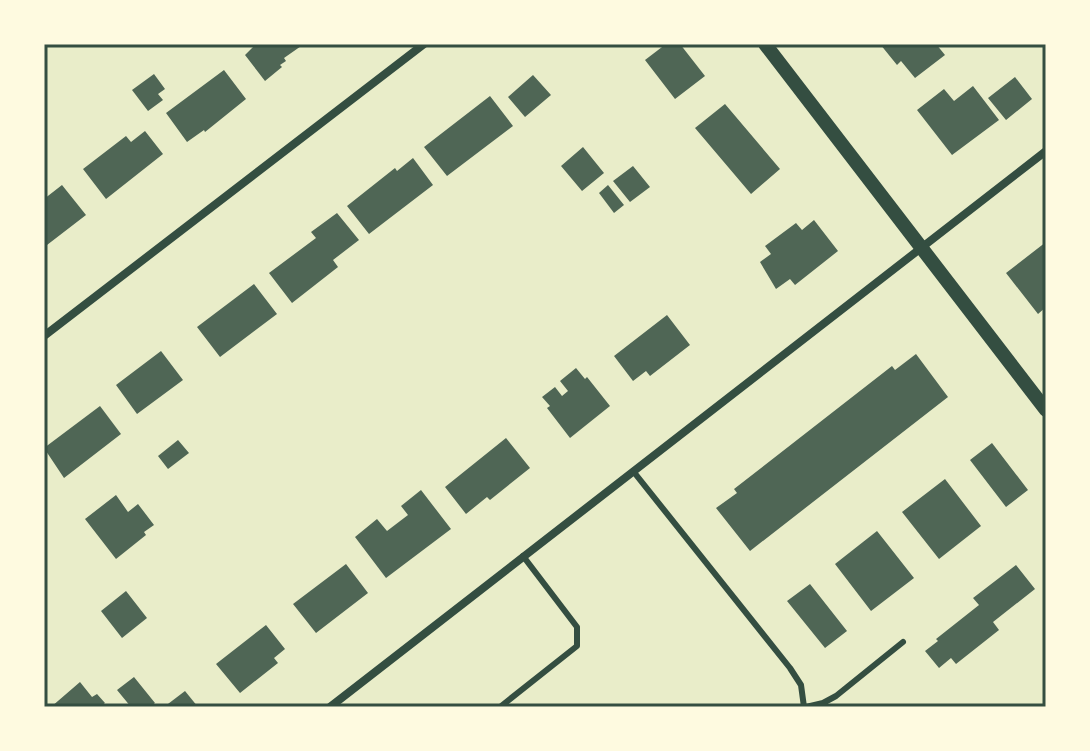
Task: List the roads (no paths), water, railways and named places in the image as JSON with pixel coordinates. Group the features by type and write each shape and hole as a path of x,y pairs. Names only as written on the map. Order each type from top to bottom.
{"street":[{"path":"44,336 424,44"},
{"path":"765,44 1046,410"},
{"path":"330,707 1046,151"}],"lane":[{"path":"633,471 790,668 801,685 805,707 836,696 903,642"},
{"path":"500,707 577,646 577,627 523,556"}]}
